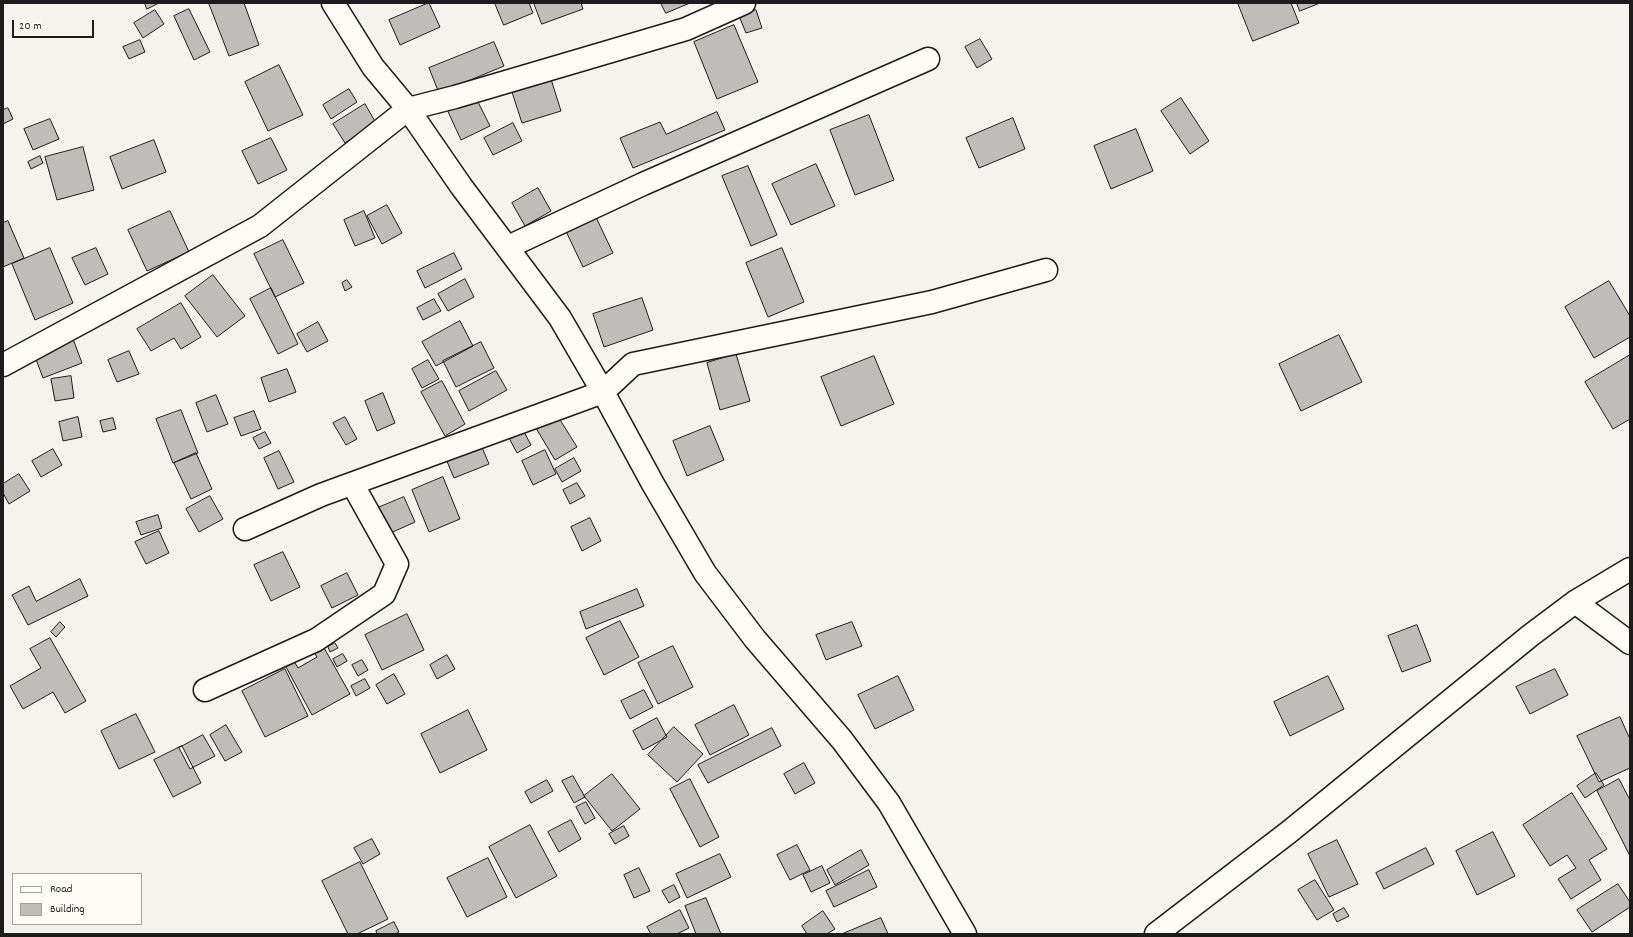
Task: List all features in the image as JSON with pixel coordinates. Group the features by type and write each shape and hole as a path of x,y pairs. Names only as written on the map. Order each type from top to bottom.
{"street":[{"path":"333,3 373,67 408,109 461,186 560,318 603,392 653,484 705,573 755,639 842,740 889,803 965,934"},
{"path":"3,365 260,226 408,109 455,97 686,28 744,3"},
{"path":"508,247 643,184 928,59"},
{"path":"245,529 321,495 353,485 603,392 633,364 932,302 1046,270"},
{"path":"204,690 316,640 384,594 397,564 353,485"},
{"path":"1156,934 1289,832 1575,602 1630,569"},
{"path":"1575,602 1630,643"}],"building":[{"path":"145,3 159,3 147,9"},
{"path":"244,3 259,45 229,56 209,4"},
{"path":"429,3 440,27 400,45 389,20"},
{"path":"495,3 529,3 533,13 504,25"},
{"path":"534,3 581,3 583,9 542,24"},
{"path":"661,3 690,3 666,13"},
{"path":"1238,3 1291,3 1299,23 1253,41"},
{"path":"1297,3 1320,3 1300,11"},
{"path":"189,9 210,52 194,60 174,16"},
{"path":"155,10 164,24 143,38 134,23"},
{"path":"756,10 762,28 746,33 739,16"},
{"path":"734,25 758,82 717,99 694,42"},
{"path":"980,39 992,59 977,68 965,47"},
{"path":"140,40 145,52 129,59 123,47"},
{"path":"494,42 504,66 439,93 429,68"},
{"path":"279,65 303,115 268,131 245,82"},
{"path":"550,76 561,111 522,123 511,89"},
{"path":"349,89 357,102 331,119 323,105"},
{"path":"473,92 490,126 461,140 445,105"},
{"path":"1181,98 1209,141 1190,154 1161,111"},
{"path":"365,104 376,123 345,143 333,124"},
{"path":"8,108 13,119 3,124 3,110"},
{"path":"717,112 725,130 633,168 620,138 660,122 666,134"},
{"path":"869,115 894,180 855,195 830,130"},
{"path":"1013,118 1025,149 979,168 966,138"},
{"path":"50,119 59,139 33,150 24,129"},
{"path":"513,123 522,141 493,155 484,138"},
{"path":"1136,129 1153,171 1111,189 1094,146"},
{"path":"271,138 287,170 258,184 242,151"},
{"path":"154,140 166,172 122,189 110,157"},
{"path":"83,147 94,190 57,200 45,157"},
{"path":"40,156 43,163 31,169 28,162"},
{"path":"816,164 835,206 791,225 772,184"},
{"path":"748,166 777,235 751,246 722,176"},
{"path":"538,188 551,211 525,226 512,203"},
{"path":"387,205 402,233 382,244 367,216"},
{"path":"170,211 189,252 147,271 128,230"},
{"path":"364,211 375,238 355,246 344,220"},
{"path":"593,211 613,253 583,267 563,225"},
{"path":"8,221 24,258 3,267 3,223"},
{"path":"283,240 304,283 275,297 254,254"},
{"path":"50,248 73,303 35,320 12,264"},
{"path":"96,248 108,274 85,285 72,258"},
{"path":"782,248 804,302 768,317 746,263"},
{"path":"454,253 462,269 425,288 417,271"},
{"path":"213,275 245,316 217,337 185,296"},
{"path":"465,279 474,297 448,311 438,294"},
{"path":"347,280 352,287 345,291 342,283"},
{"path":"1609,281 1630,316 1630,337 1594,358 1565,307"},
{"path":"271,288 298,344 278,354 250,299"},
{"path":"642,298 653,330 604,347 593,314"},
{"path":"434,299 441,311 423,320 417,308"},
{"path":"181,303 201,337 181,349 174,338 151,351 137,329"},
{"path":"460,321 473,346 436,366 422,342"},
{"path":"318,322 328,341 307,352 297,334"},
{"path":"1339,335 1362,382 1301,411 1279,364"},
{"path":"73,339 82,363 43,378 34,354"},
{"path":"481,342 494,368 456,387 443,361"},
{"path":"129,351 139,374 117,382 108,360"},
{"path":"736,354 750,401 720,410 707,363"},
{"path":"1630,355 1630,419 1613,429 1585,382"},
{"path":"874,356 894,404 841,426 821,377"},
{"path":"428,360 439,379 422,388 412,369"},
{"path":"287,369 296,392 269,402 261,378"},
{"path":"496,371 507,390 469,411 459,391"},
{"path":"71,376 74,398 55,401 51,379"},
{"path":"442,381 465,424 445,436 421,392"},
{"path":"383,393 395,423 377,431 365,401"},
{"path":"216,395 228,424 207,432 196,403"},
{"path":"181,410 198,453 173,463 156,419"},
{"path":"254,411 261,429 241,436 234,418"},
{"path":"557,415 577,447 555,460 536,428"},
{"path":"78,417 82,437 63,441 59,422"},
{"path":"345,417 357,439 346,445 333,423"},
{"path":"113,418 116,429 103,432 100,421"},
{"path":"710,426 724,460 687,476 673,441"},
{"path":"523,430 531,445 517,453 509,438"},
{"path":"265,432 271,443 259,449 253,438"},
{"path":"481,445 489,464 454,478 446,459"},
{"path":"53,449 62,465 41,477 32,461"},
{"path":"545,450 556,474 533,485 522,461"},
{"path":"279,451 294,482 278,489 264,458"},
{"path":"196,453 212,489 191,499 174,463"},
{"path":"574,458 581,471 562,482 555,469"},
{"path":"19,474 30,491 9,504 3,493 3,484"},
{"path":"443,477 460,519 429,532 412,490"},
{"path":"577,483 585,496 570,504 563,490"},
{"path":"210,496 223,519 199,532 186,509"},
{"path":"404,497 415,522 384,536 373,510"},
{"path":"158,515 162,528 141,535 136,522"},
{"path":"590,518 601,541 582,551 571,527"},
{"path":"159,531 169,553 146,564 135,542"},
{"path":"283,552 300,587 271,601 254,565"},
{"path":"347,573 358,595 332,608 321,586"},
{"path":"80,579 88,596 28,625 12,595 29,586 36,601"},
{"path":"637,589 644,606 586,629 580,612"},
{"path":"407,614 424,650 382,670 365,635"},
{"path":"620,621 639,657 604,675 586,638"},
{"path":"60,622 65,627 56,637 51,632"},
{"path":"852,622 862,646 826,660 816,635"},
{"path":"1417,625 1431,661 1402,672 1388,636"},
{"path":"50,638 86,701 65,713 53,692 23,709 10,686 41,668 30,649"},
{"path":"335,643 338,648 330,652 328,647"},
{"path":"310,646 317,657 298,668 291,656"},
{"path":"323,646 350,694 312,715 286,667"},
{"path":"673,646 693,687 658,704 638,663"},
{"path":"343,654 347,661 337,667 333,659"},
{"path":"447,655 455,669 437,679 430,665"},
{"path":"362,660 368,670 358,676 352,665"},
{"path":"285,669 308,716 265,737 242,691"},
{"path":"1555,669 1568,695 1530,714 1516,687"},
{"path":"394,674 405,694 387,704 376,685"},
{"path":"898,676 914,710 875,729 858,695"},
{"path":"1328,676 1344,709 1290,736 1274,702"},
{"path":"365,679 370,688 356,696 351,686"},
{"path":"644,690 653,707 630,719 621,701"},
{"path":"734,705 749,735 710,755 695,725"},
{"path":"468,710 487,750 440,773 421,734"},
{"path":"136,714 155,752 119,769 101,731"},
{"path":"1620,717 1630,739 1630,768 1599,782 1577,736"},
{"path":"657,718 667,737 643,750 633,731"},
{"path":"226,725 242,752 225,761 210,735"},
{"path":"674,727 703,754 677,782 648,755"},
{"path":"772,728 781,746 708,783 698,765"},
{"path":"203,735 215,756 190,769 179,748"},
{"path":"182,746 201,783 173,797 154,760"},
{"path":"804,763 815,783 795,794 784,774"},
{"path":"1596,773 1604,785 1585,798 1577,786"},
{"path":"612,774 640,809 612,831 584,796"},
{"path":"573,776 585,797 574,803 562,781"},
{"path":"690,779 719,837 700,847 670,789"},
{"path":"1619,779 1630,800 1630,856 1597,791"},
{"path":"547,780 553,791 531,803 525,792"},
{"path":"1572,793 1607,849 1589,860 1601,880 1571,899 1558,879 1576,868 1567,855 1550,866 1523,825"},
{"path":"586,802 595,818 585,824 576,807"},
{"path":"571,820 581,839 559,852 548,832"},
{"path":"530,825 557,876 516,898 489,847"},
{"path":"624,826 629,836 615,844 609,834"},
{"path":"1493,832 1515,876 1477,895 1456,851"},
{"path":"372,839 380,854 363,864 354,848"},
{"path":"1337,840 1358,884 1329,897 1308,854"},
{"path":"797,845 810,870 790,880 777,855"},
{"path":"1426,848 1434,864 1384,889 1376,873"},
{"path":"861,850 869,865 835,885 827,870"},
{"path":"720,854 731,877 687,898 676,874"},
{"path":"488,858 507,897 467,917 447,878"},
{"path":"360,862 388,919 357,934 348,934 322,881"},
{"path":"822,866 830,883 811,892 803,875"},
{"path":"639,868 650,891 634,898 624,875"},
{"path":"869,870 877,887 834,907 826,891"},
{"path":"1315,880 1334,910 1317,920 1298,890"},
{"path":"1618,884 1630,902 1630,907 1592,932 1577,910"},
{"path":"674,885 680,897 669,903 662,891"},
{"path":"706,898 721,934 696,934 685,906"},
{"path":"1344,908 1349,916 1337,922 1333,914"},
{"path":"680,910 689,928 677,934 651,934 647,927"},
{"path":"823,911 835,929 827,934 807,934 802,926"},
{"path":"881,918 888,934 842,934"},
{"path":"394,922 399,932 395,934 377,934 376,931"}]}
